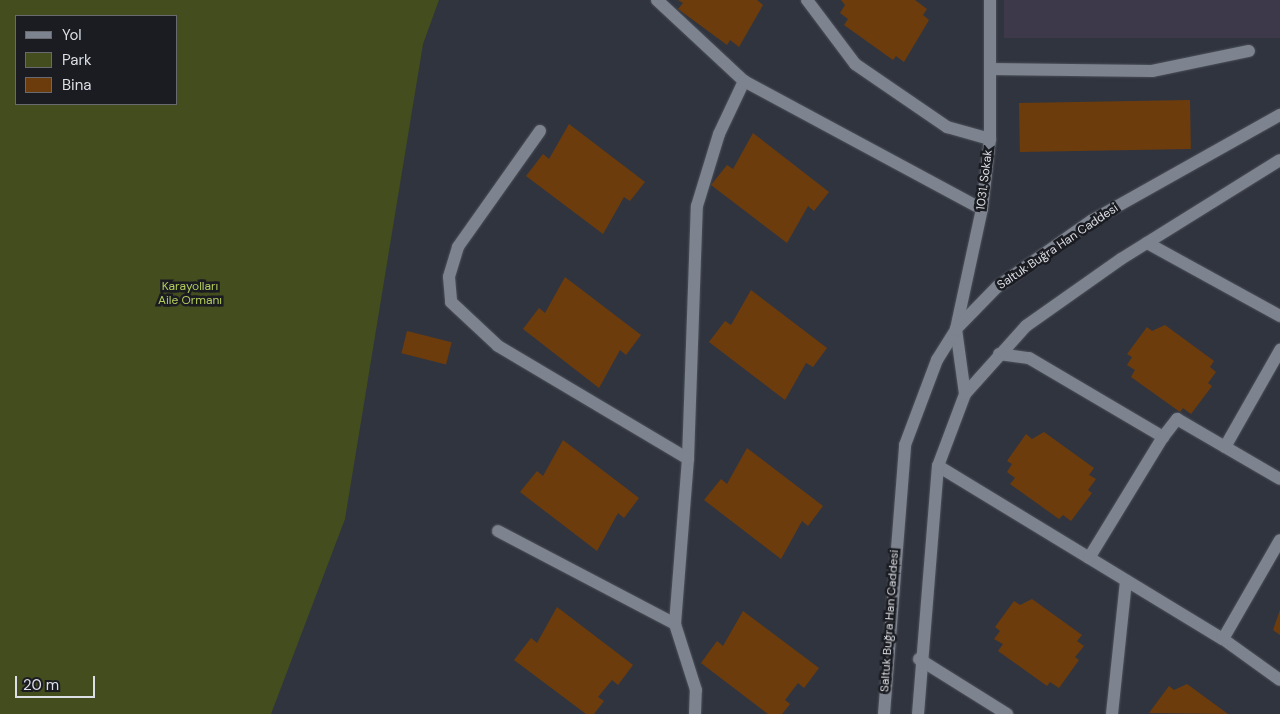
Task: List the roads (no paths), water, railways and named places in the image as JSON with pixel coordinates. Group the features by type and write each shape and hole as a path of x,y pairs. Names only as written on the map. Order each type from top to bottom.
{"street":[{"path":"657,0 744,81 982,209"},
{"name":"1031. Sokak","path":"807,0 855,64 947,127 990,139 982,209 956,329 965,394"},
{"path":"990,0 990,139"},
{"path":"990,69 1152,71 1250,51"},
{"path":"695,714 696,690 675,624 688,459 697,206 719,134 744,81"},
{"name":"Saltuk Buğra Han Caddesi","path":"884,714 905,445 937,360 956,329 997,287 1091,221 1280,115"},
{"path":"540,131 458,247 449,277 451,302 498,346 688,459"},
{"path":"918,714 919,659 938,466 965,394 1026,326 1147,243 1280,160"},
{"path":"1147,243 1280,316"},
{"path":"1225,447 1280,350"},
{"path":"999,354 1029,358 1163,437"},
{"path":"1089,558 1163,437 1177,418 1280,479"},
{"path":"938,466 1223,640 1280,680"},
{"path":"498,531 675,624"},
{"path":"1223,640 1280,540"},
{"path":"1112,714 1126,581"},
{"path":"919,659 1007,714"}],"park label":[{"name":"Karayolları Aile Ormanı","path":"190,294"}]}
